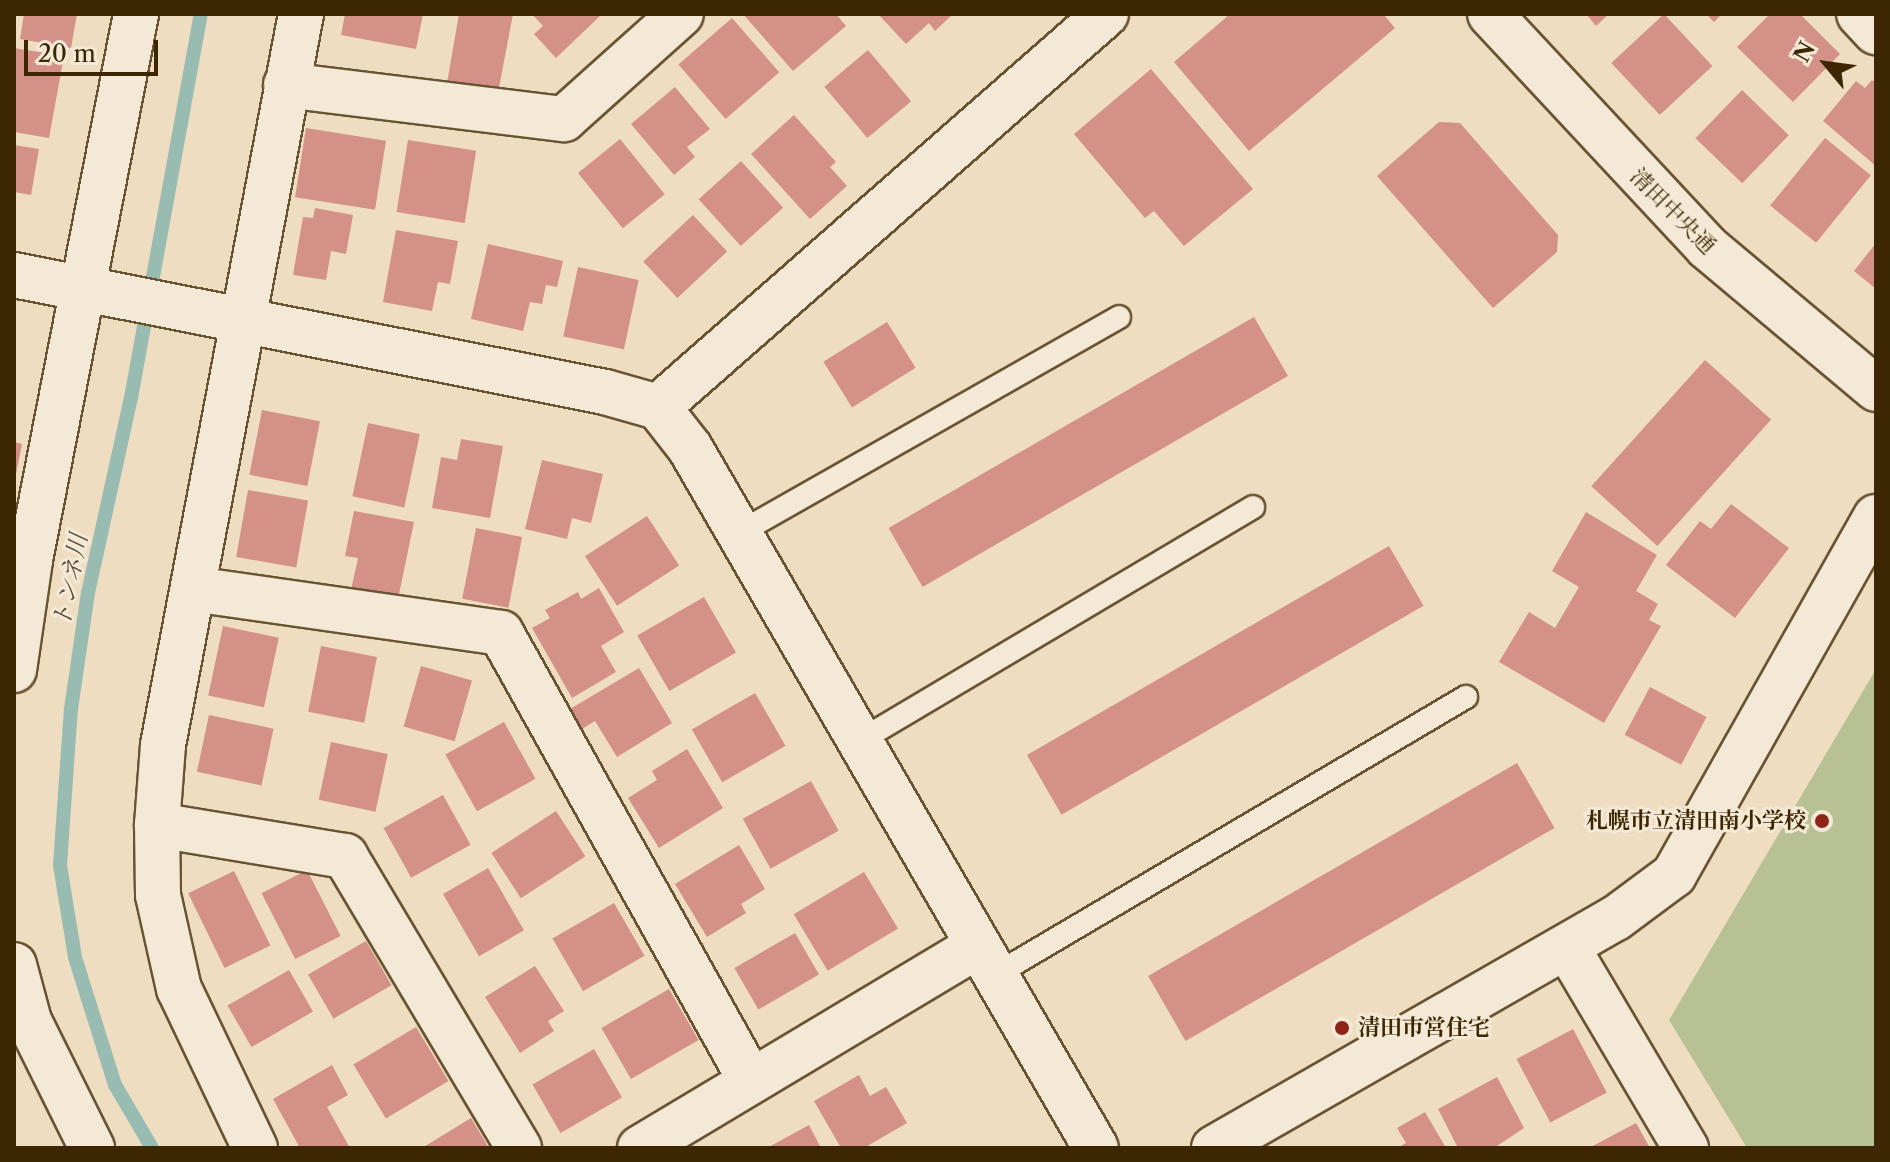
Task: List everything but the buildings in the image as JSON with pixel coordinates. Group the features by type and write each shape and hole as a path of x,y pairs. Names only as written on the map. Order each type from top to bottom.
{"street":[{"path":"14,670 22,558 99,292 136,14"},
{"path":"255,1148 179,989 158,895 157,825 163,745 239,320 301,14"},
{"path":"286,85 564,119 681,14"},
{"name":"清田中央通","path":"1490,14 1707,247 1876,389"},
{"path":"1859,14 1876,32"},
{"path":"658,407 1090,19"},
{"path":"14,275 605,392 658,407 690,448 1096,1148"},
{"path":"1214,1148 1567,947 1674,875 1876,517"},
{"path":"193,589 501,633 751,1081"},
{"path":"157,825 345,856 519,1148"},
{"path":"1567,947 1686,1148"},
{"path":"640,1148 751,1081 986,960"},
{"path":"14,965 29,1021 92,1148"}],"lane":[{"path":"739,533 1119,317"},
{"path":"861,740 1253,507"},
{"path":"986,960 1466,697"}],"green space":[{"name":"札幌市立清田南小学校","path":"1876,669 1876,1148 1747,1148 1669,1020"}],"waterway":[{"name":"トンネ川","path":"152,1148 115,1085 75,957 60,865 71,709 88,593 131,398 201,14"}],"place":[{"name":"札幌市立清田南小学校","path":"1822,821"},
{"name":"清田市営住宅","path":"1342,1028"}]}
